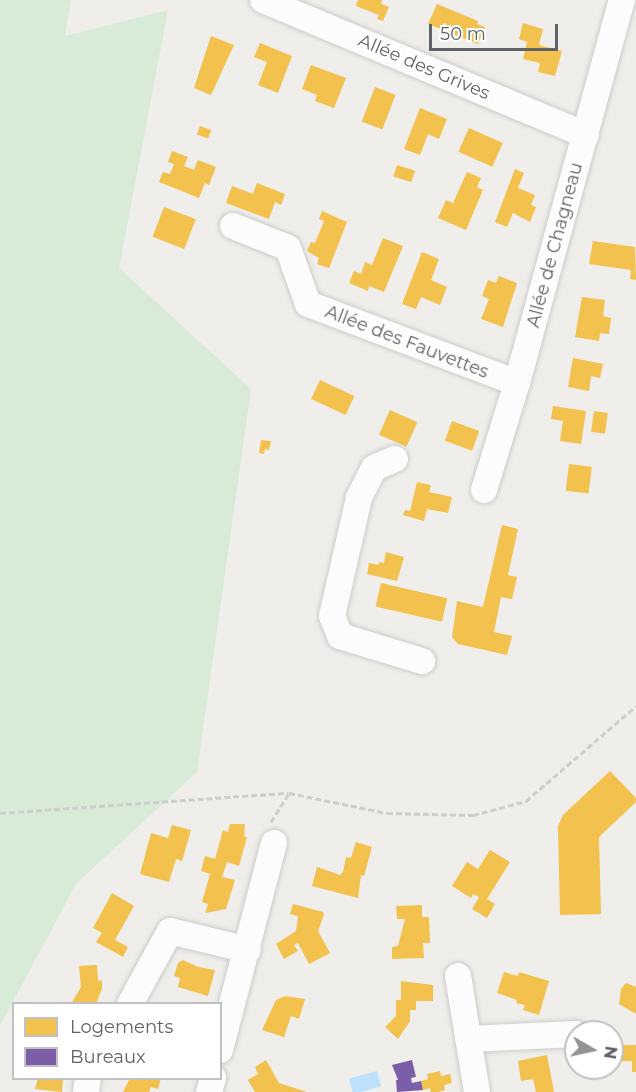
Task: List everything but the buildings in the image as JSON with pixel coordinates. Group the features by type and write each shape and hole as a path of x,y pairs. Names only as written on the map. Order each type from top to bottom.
{"street":[{"name":"Allée des Grives","path":"263,0 306,8 586,135"},
{"name":"Allée de Chagneau","path":"484,490 517,383 622,0"},
{"name":"Allée des Fauvettes","path":"233,226 288,248 308,304 517,383"},
{"path":"395,459 374,468 359,498 332,616 340,636 422,661"},
{"path":"222,1043 248,950 272,833"},
{"path":"130,1002 170,931 248,950"},
{"path":"458,976 477,1092"},
{"path":"468,1039 564,1035"}],"path":[{"path":"0,813 289,793 387,813 473,815 526,801 636,706"},
{"path":"272,833 289,793"}],"green space":[{"path":"0,0 71,0 65,36 168,10 119,268 251,389 197,772 76,884 0,1026"}],"water":[{"path":"377,1071 381,1086 353,1092 349,1079"}]}
